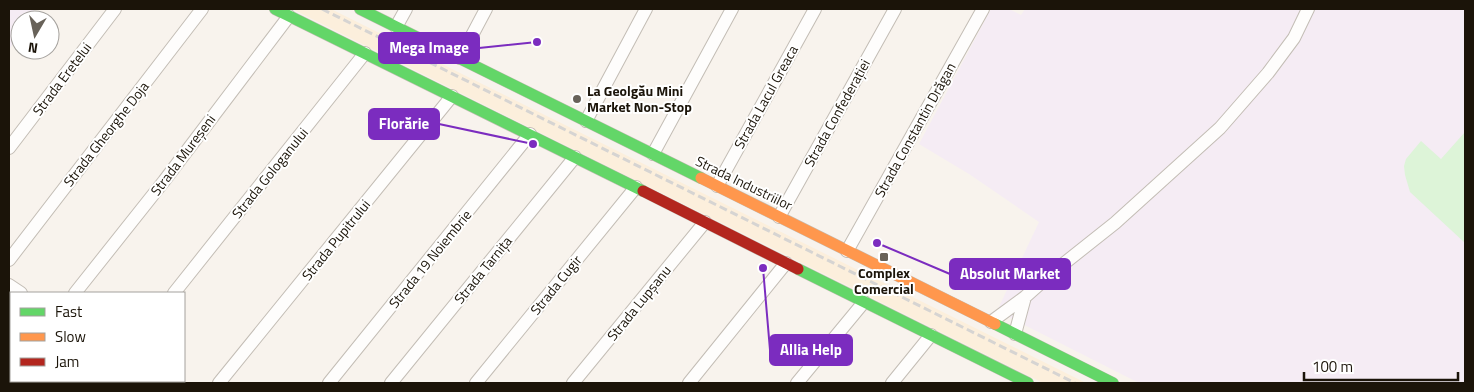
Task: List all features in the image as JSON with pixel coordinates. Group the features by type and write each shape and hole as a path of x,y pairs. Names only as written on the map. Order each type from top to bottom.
{"street":[{"name":"Strada Eretelui","path":"9,148 115,9"},
{"name":"Strada Gheorghe Doja","path":"9,260 202,9"},
{"path":"275,9 530,134 930,335 1008,379 1028,383"},
{"name":"Strada Industriilor","path":"360,9 1113,383"},
{"path":"396,26 406,9"},
{"path":"460,58 486,9"},
{"path":"586,121 646,9"},
{"path":"653,154 732,9"},
{"name":"Strada Lacul Greaca","path":"717,186 814,9"},
{"name":"Strada Confederației","path":"779,217 895,9"},
{"name":"Strada Constantin Drăgan","path":"847,251 983,9"},
{"path":"991,322 1025,297 1115,223 1220,128 1268,73 1294,38 1308,9"},
{"name":"Strada Mureșeni","path":"76,292 164,181 289,16"},
{"name":"Strada Gologanului","path":"175,292 365,53"},
{"name":"Strada Pupitrului","path":"219,383 452,96"},
{"name":"Strada 19 Noiembrie","path":"329,383 530,134"},
{"name":"Strada Tarnița","path":"391,383 575,157"},
{"name":"Strada Cugir","path":"476,383 636,187"},
{"name":"Strada Lupșanu","path":"573,383 705,222"},
{"path":"689,383 786,263"},
{"path":"9,285 20,292"},
{"path":"1015,334 1025,297"},
{"path":"797,383 864,302"},
{"path":"892,383 930,335"}],"shaded area":[{"path":"9,9 35,9 10,10 9,50"},
{"path":"292,9 331,9 1086,383 1043,383"},
{"path":"991,9 1009,9 1021,15 1025,9 1465,9 1465,383 1139,383 997,311 1039,222 969,174 919,144"}],"green space":[{"path":"1465,132 1465,243 1410,192 1404,166 1406,159 1421,141 1441,159"}],"railway":[{"path":"322,9 1075,383"}],"traffic: fast":[{"path":"275,9 643,191"},
{"path":"360,9 701,178"},
{"path":"798,269 1028,383"},
{"path":"995,324 1113,383"}],"traffic: slow":[{"path":"701,178 995,324"}],"traffic: jam":[{"path":"643,191 798,269"}],"place":[{"name":"Mega Image","path":"537,42"},
{"name":"La Geolgău Mini Market Non-Stop","path":"577,99"},
{"name":"Florărie","path":"533,144"},
{"name":"Absolut Market","path":"877,243"},
{"name":"Complex Comercial","path":"884,257"},
{"name":"Allia Help","path":"763,268"}]}
